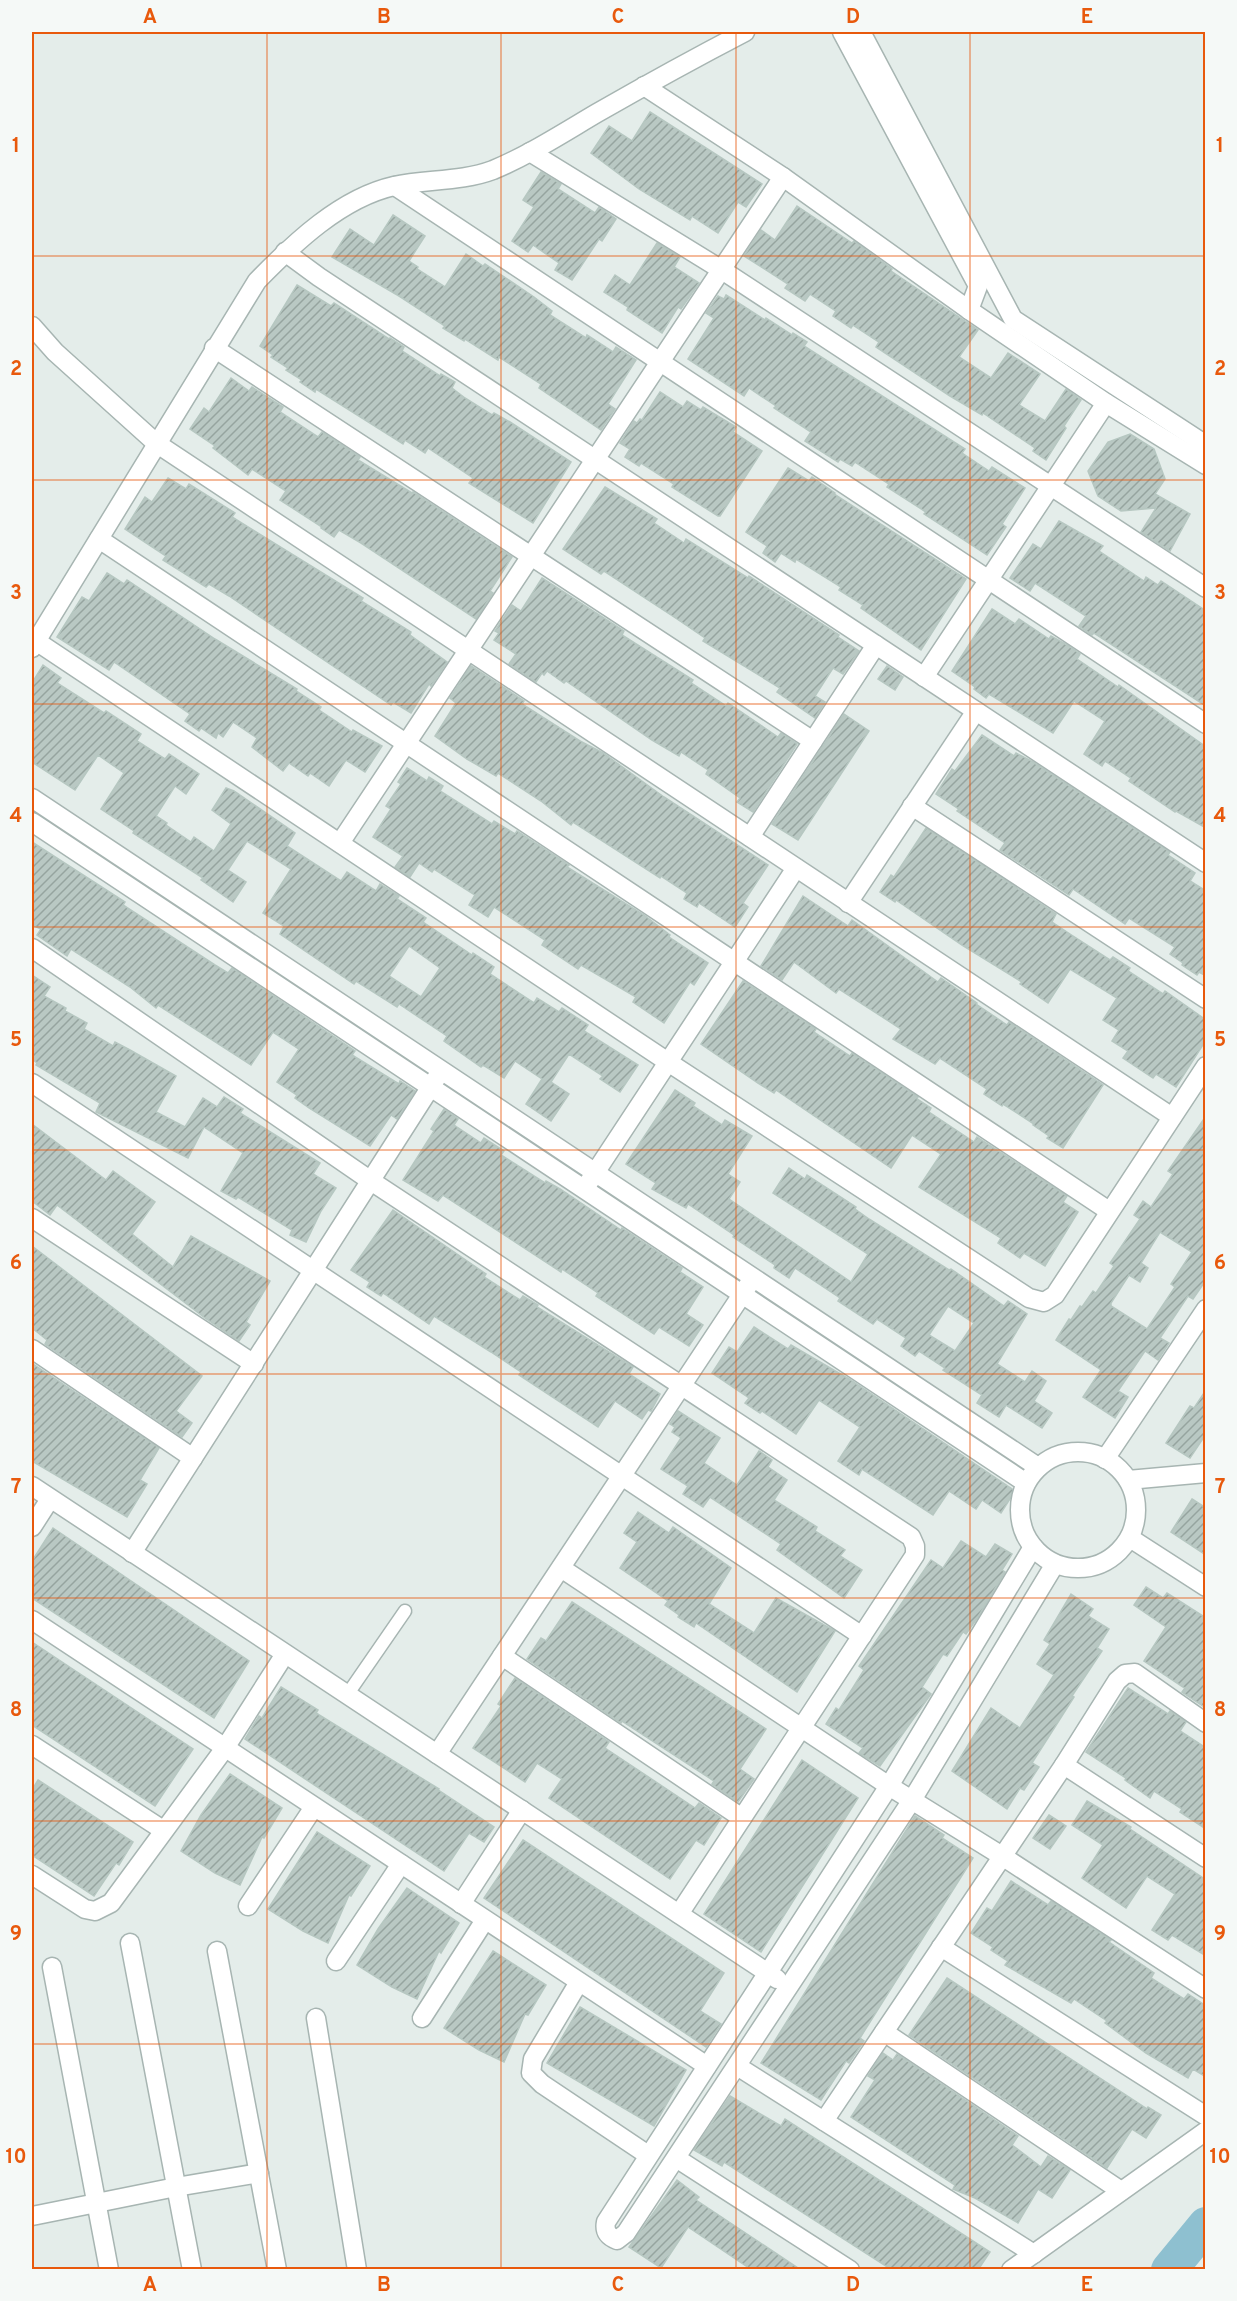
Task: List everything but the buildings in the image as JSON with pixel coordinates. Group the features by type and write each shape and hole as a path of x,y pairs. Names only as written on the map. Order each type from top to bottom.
{"street":[{"path":"745,32 644,86 530,152 492,170 465,177 380,190 347,206 285,252 257,281 214,348 34,644 1029,1298 1044,1302 1055,1295 1206,1066"},
{"path":"842,32 978,285 969,310"},
{"path":"861,32 1013,319 1206,445"},
{"path":"644,86 783,177 969,310 1106,403 1206,465"},
{"path":"530,152 722,270 1206,588"},
{"path":"340,843 783,177"},
{"path":"395,186 1206,724"},
{"path":"285,252 595,460 1206,863"},
{"path":"32,326 55,352 156,443 1172,1117"},
{"path":"214,348 813,741"},
{"path":"924,677 1106,403"},
{"path":"99,539 1110,1211"},
{"path":"750,837 876,645"},
{"path":"848,903 976,711"},
{"path":"32,798 1038,1467"},
{"path":"912,806 1206,999"},
{"path":"32,822 1026,1483"},
{"path":"584,1189 796,868"},
{"path":"32,948 371,1181 903,1529 911,1537 915,1546 915,1555 679,1914"},
{"path":"132,1553 441,1070"},
{"path":"32,1083 862,1636"},
{"path":"32,1218 254,1364"},
{"path":"437,1754 754,1278"},
{"path":"1105,1459 1206,1309"},
{"path":"32,1349 193,1458"},
{"path":"1070,1452 1082,1452 1105,1459 1118,1468 1128,1480 1134,1494 1136,1509 1135,1524 1130,1538 1116,1555 1097,1565 1076,1568 1055,1564 1033,1547 1024,1533 1020,1516 1021,1499 1026,1483 1038,1467 1048,1460 1070,1452"},
{"path":"1128,1480 1206,1473"},
{"path":"32,1486 789,1987"},
{"path":"32,1527 50,1499"},
{"path":"1130,1538 1206,1587"},
{"path":"1033,1547 889,1786 606,2222 607,2232 611,2237 618,2240 626,2234 737,2066 912,1800 1055,1564"},
{"path":"561,1568 889,1786 1002,1856 1206,1989"},
{"path":"32,1620 707,2066"},
{"path":"32,1875 85,1909 95,1911 111,1903 225,1748 285,1654"},
{"path":"502,1656 742,1818"},
{"path":"824,2121 1064,1765 1117,1680 1125,1674 1135,1673 1206,1723"},
{"path":"32,1745 163,1830"},
{"path":"1064,1765 1206,1858"},
{"path":"248,1906 314,1807"},
{"path":"461,1904 522,1810"},
{"path":"336,1961 401,1864"},
{"path":"422,2018 485,1920"},
{"path":"130,1943 192,2270"},
{"path":"941,1947 1206,2116"},
{"path":"217,1951 277,2270"},
{"path":"52,1967 109,2270"},
{"path":"579,1982 533,2059 531,2073 542,2084 648,2155"},
{"path":"316,2018 357,2270"},
{"path":"884,2032 1121,2191"},
{"path":"737,2066 1034,2254"},
{"path":"1011,2270 1206,2131"},
{"path":"676,2158 850,2270"},
{"path":"32,2216 259,2173"}],"lane":[{"path":"347,1695 405,1611"}],"waterway":[{"path":"1169,2270 1206,2225"}]}
